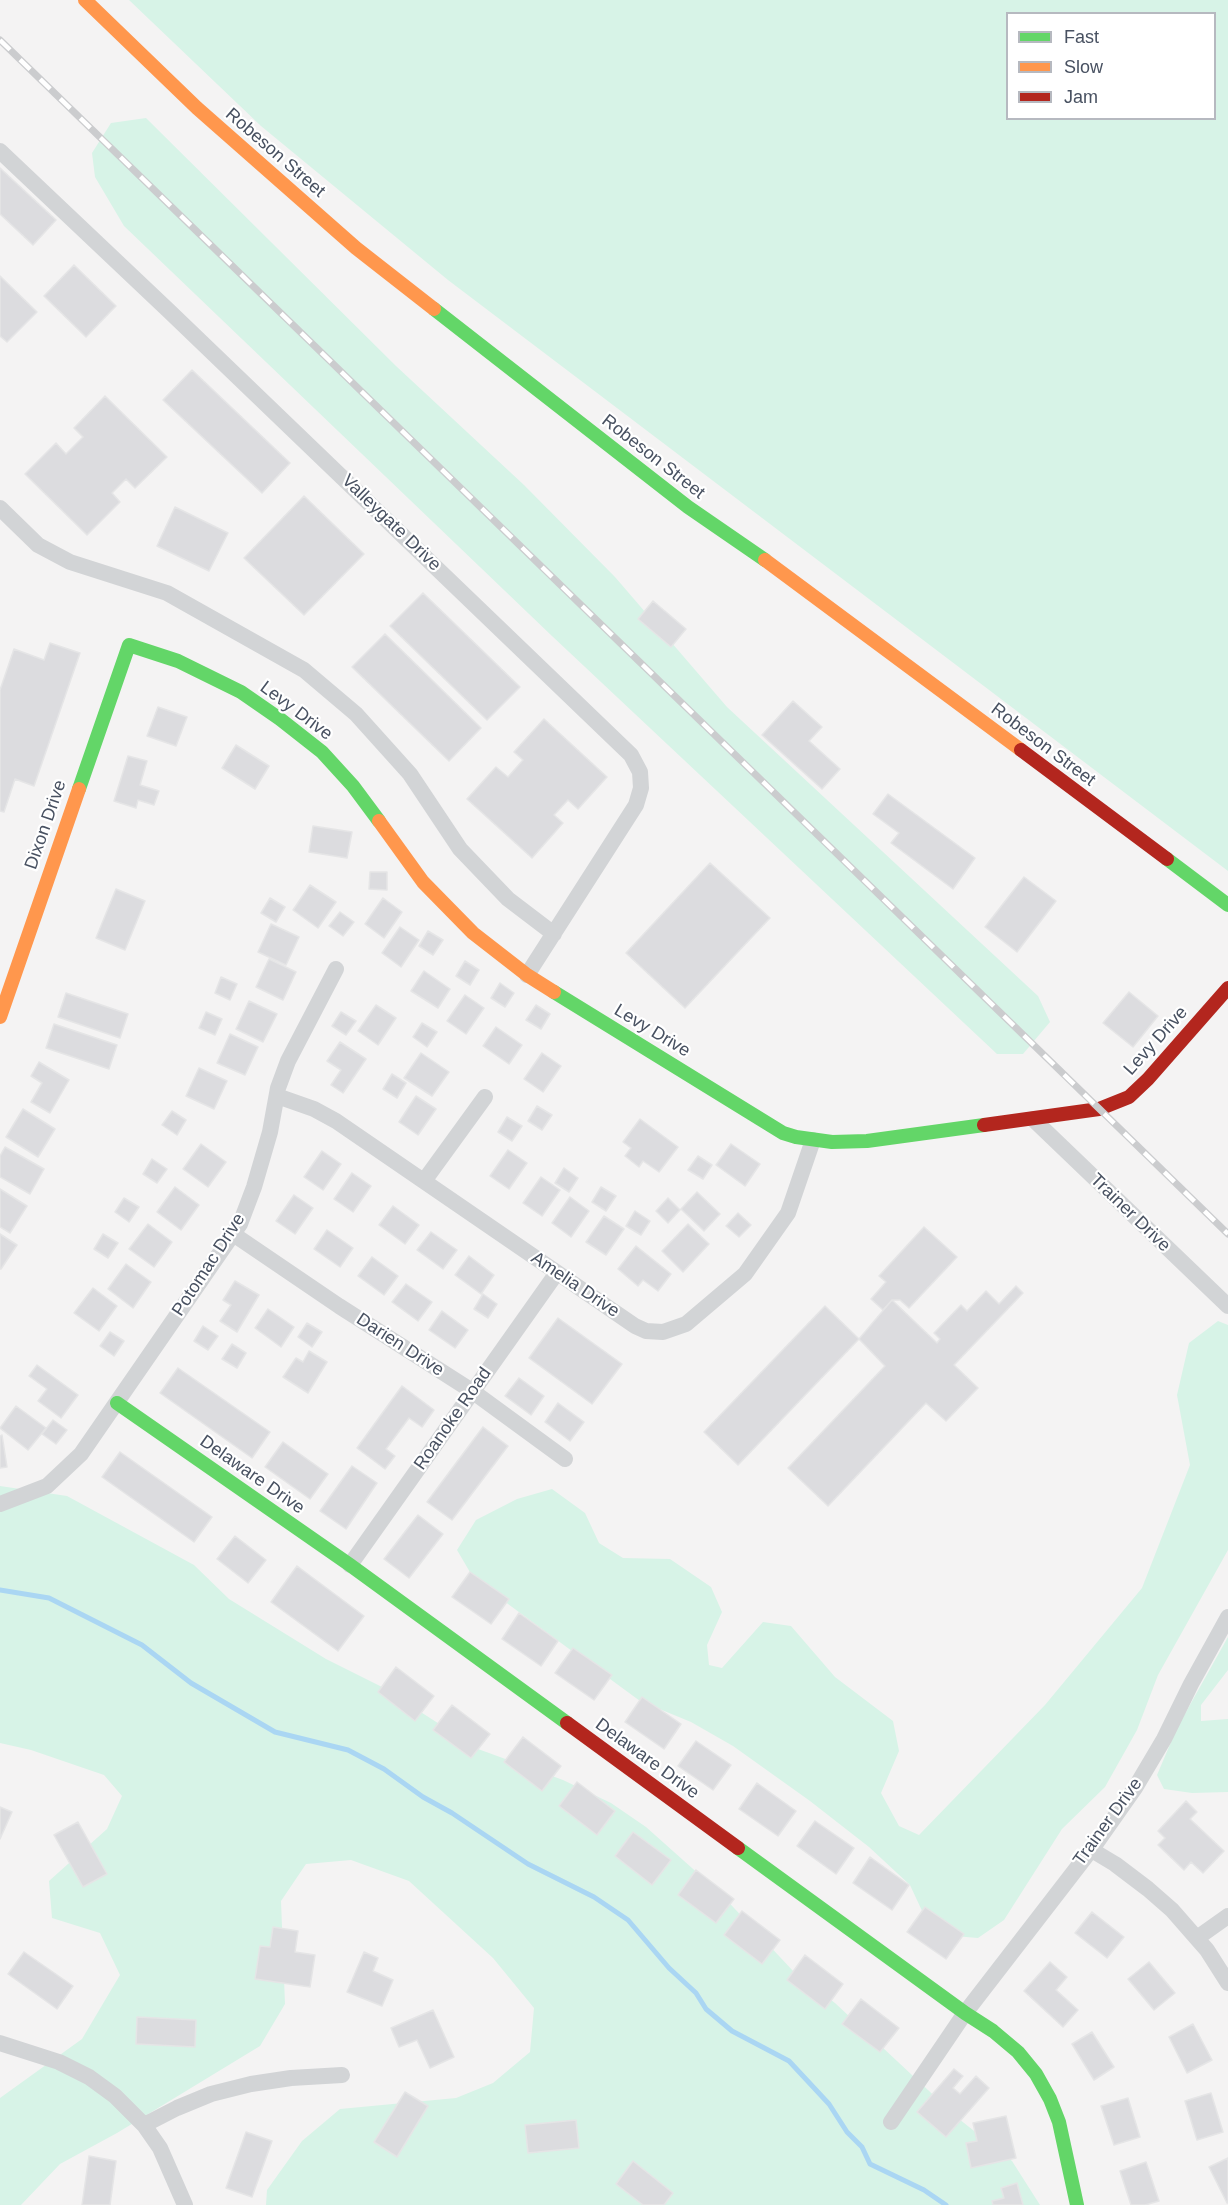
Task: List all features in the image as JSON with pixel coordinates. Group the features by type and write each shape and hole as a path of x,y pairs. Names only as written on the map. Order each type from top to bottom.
{"street":[{"name":"Robeson Street","path":"85,0 197,108 356,248 688,507 776,567 1228,905"},
{"name":"Valleygate Drive","path":"0,152 170,311 631,755 640,772 641,788 636,805 527,975"},
{"path":"0,508 38,545 70,562 167,593 304,670 356,714 410,774 460,849 508,899 554,934"},
{"name":"Levy Drive","path":"129,645 178,662 241,692 322,752 352,786 423,882 473,933 527,975 783,1132 813,1140 867,1141 1099,1109 1129,1097 1148,1079 1228,988"},
{"name":"Dixon Drive","path":"0,1017 129,645"},
{"name":"Potomac Drive","path":"0,1504 46,1486 81,1454 240,1224 254,1187 288,1061 336,969"},
{"name":"Amelia Drive","path":"277,1096 314,1109 336,1121 556,1274 646,1331 663,1332 686,1324 745,1274 788,1213 813,1140"},
{"path":"424,1181 484,1096"},
{"name":"Trainer Drive","path":"1033,1119 1228,1306"},
{"name":"Darien Drive","path":"233,1234 339,1306 472,1391 565,1459"},
{"name":"Roanoke Road","path":"350,1565 556,1274"},
{"name":"Delaware Drive","path":"117,1403 350,1565 965,2013 993,2031 1018,2052 1036,2074 1050,2099 1059,2122 1077,2205"},
{"name":"Trainer Drive","path":"891,2122 965,2013 1135,1788 1164,1739 1228,1617"},
{"path":"1090,1849 1115,1864 1172,1910 1197,1938 1228,1983"},
{"path":"1197,1938 1228,1916"},
{"path":"0,2043 60,2062 89,2077 115,2096 144,2125 160,2148 185,2205"},
{"path":"144,2125 211,2094 251,2084 291,2078 342,2075"}],"green space":[{"path":"129,0 1228,0 1228,871 448,280 261,126"},
{"path":"146,118 396,366 524,485 615,577 727,707 1038,996 1050,1022 1023,1054 997,1054 552,636 124,226 95,177 92,153 111,123"},
{"path":"1218,1321 1228,1325 1228,1550 1158,1675 1137,1730 1105,1787 1062,1829 1004,1920 978,1938 954,1936 923,1913 910,1885 869,1847 733,1746 691,1722 640,1701 474,1579 457,1550 476,1520 517,1499 552,1489 585,1513 599,1543 623,1558 670,1559 711,1587 722,1612 707,1645 709,1665 722,1668 763,1622 791,1626 835,1677 893,1721 899,1751 881,1793 899,1826 919,1835 1045,1705 1142,1588 1190,1465 1177,1395 1189,1343"},
{"path":"0,1486 67,1496 194,1565 229,1599 326,1659 382,1687 478,1749 563,1780 611,1803 646,1827 720,1893 794,1972 835,2003 959,2119 1012,2161 1040,2205 266,2205 267,2190 302,2141 340,2109 456,2098 493,2083 530,2052 534,2008 493,1958 409,1881 351,1860 306,1864 281,1901 285,2004 260,2046 117,2133 60,2164 21,2205 0,2205 0,2098 82,2039 120,1975 100,1933 52,1918 49,1881 107,1829 122,1796 104,1775 31,1750 0,1743"},
{"path":"1228,1637 1228,1670 1201,1705 1201,1721 1228,1719 1228,1792 1192,1793 1164,1789 1157,1775 1177,1728"}],"building":[{"path":"0,168 56,220 33,245 0,214"},
{"path":"74,265 116,306 86,337 44,296"},
{"path":"0,276 37,312 7,342 0,336"},
{"path":"192,370 290,463 262,493 163,400"},
{"path":"105,396 167,457 135,488 126,479 112,493 120,502 87,535 25,474 56,443 66,454 83,437 74,428"},
{"path":"304,496 364,554 304,615 244,558"},
{"path":"175,507 228,533 209,571 157,546"},
{"path":"423,593 520,687 487,720 390,626"},
{"path":"653,601 686,629 671,647 638,619"},
{"path":"385,634 481,728 449,761 352,667"},
{"path":"50,643 80,653 34,786 15,779 4,812 0,811 0,690 14,649 44,660"},
{"path":"793,701 822,727 809,741 840,769 822,789 762,735"},
{"path":"158,707 187,717 176,746 147,736"},
{"path":"544,719 607,777 578,809 568,800 554,815 563,823 532,858 467,799 496,767 508,777 523,760 514,752"},
{"path":"236,745 269,766 255,789 222,768"},
{"path":"128,756 147,761 140,785 159,791 154,805 138,800 136,808 114,801"},
{"path":"888,794 975,858 953,889 891,843 899,833 873,814"},
{"path":"313,826 352,832 347,858 309,852"},
{"path":"710,863 770,918 685,1008 626,953"},
{"path":"370,872 387,872 387,890 369,889"},
{"path":"1024,877 1056,901 1017,952 985,927"},
{"path":"310,885 336,902 318,928 293,910"},
{"path":"116,889 145,901 125,950 96,938"},
{"path":"270,898 285,907 276,922 261,913"},
{"path":"383,898 402,912 384,938 365,924"},
{"path":"340,912 354,922 343,936 329,926"},
{"path":"271,924 299,937 286,965 258,952"},
{"path":"400,927 419,940 401,967 382,953"},
{"path":"428,931 443,940 433,955 419,946"},
{"path":"269,959 296,972 283,1000 256,987"},
{"path":"465,961 479,970 470,985 456,976"},
{"path":"424,971 450,989 438,1008 411,991"},
{"path":"221,977 237,984 230,1000 215,993"},
{"path":"500,983 514,993 505,1007 491,998"},
{"path":"1129,992 1158,1016 1133,1047 1103,1023"},
{"path":"66,993 128,1014 120,1038 58,1017"},
{"path":"465,995 484,1008 466,1034 447,1021"},
{"path":"249,1001 277,1014 263,1042 236,1029"},
{"path":"376,1005 396,1018 378,1045 358,1031"},
{"path":"536,1005 550,1014 541,1029 526,1020"},
{"path":"206,1012 222,1019 215,1035 199,1028"},
{"path":"341,1012 356,1021 346,1035 332,1026"},
{"path":"422,1023 437,1032 427,1047 413,1037"},
{"path":"54,1024 117,1045 109,1069 46,1048"},
{"path":"496,1027 522,1045 509,1064 483,1046"},
{"path":"230,1034 258,1047 245,1075 217,1063"},
{"path":"340,1042 366,1059 343,1093 331,1085 341,1070 327,1061"},
{"path":"421,1053 449,1072 432,1096 404,1078"},
{"path":"542,1053 561,1066 543,1092 524,1079"},
{"path":"39,1062 69,1080 50,1113 31,1102 42,1083 31,1076"},
{"path":"199,1068 227,1081 214,1109 186,1096"},
{"path":"392,1074 406,1083 397,1098 383,1089"},
{"path":"416,1096 436,1109 418,1135 399,1122"},
{"path":"537,1106 552,1115 542,1130 528,1121"},
{"path":"23,1109 55,1129 38,1157 6,1137"},
{"path":"172,1111 186,1120 177,1135 162,1125"},
{"path":"507,1117 522,1126 512,1141 498,1132"},
{"path":"640,1119 678,1147 659,1172 643,1161 639,1167 625,1156 631,1148 623,1142"},
{"path":"201,1144 226,1162 208,1187 183,1169"},
{"path":"731,1144 760,1164 745,1186 716,1165"},
{"path":"5,1147 44,1169 30,1194 0,1177 0,1156"},
{"path":"508,1150 527,1163 509,1189 490,1176"},
{"path":"322,1151 341,1164 323,1190 304,1177"},
{"path":"698,1156 712,1165 703,1179 688,1170"},
{"path":"152,1159 167,1169 157,1183 143,1174"},
{"path":"564,1168 578,1178 569,1192 555,1183"},
{"path":"352,1173 371,1186 353,1212 334,1199"},
{"path":"541,1177 560,1190 542,1216 523,1203"},
{"path":"175,1187 199,1205 181,1230 157,1212"},
{"path":"601,1187 616,1196 606,1211 592,1202"},
{"path":"0,1189 27,1206 10,1233 0,1227"},
{"path":"697,1192 720,1214 704,1231 681,1209"},
{"path":"294,1195 313,1208 295,1234 276,1221"},
{"path":"570,1197 589,1211 571,1237 552,1223"},
{"path":"124,1198 139,1207 129,1222 115,1212"},
{"path":"668,1198 680,1210 668,1223 656,1211"},
{"path":"393,1206 419,1225 405,1244 379,1225"},
{"path":"635,1211 650,1221 641,1235 626,1226"},
{"path":"738,1213 751,1225 739,1237 726,1226"},
{"path":"604,1216 624,1229 606,1255 586,1242"},
{"path":"148,1224 172,1242 154,1267 129,1249"},
{"path":"688,1224 709,1244 683,1272 662,1251"},
{"path":"924,1227 957,1257 909,1308 900,1300 892,1300 883,1310 871,1299 886,1282 879,1276"},
{"path":"327,1230 353,1248 340,1267 314,1249"},
{"path":"431,1232 457,1250 443,1269 417,1250"},
{"path":"0,1234 17,1245 1,1269 0,1269"},
{"path":"103,1234 118,1243 108,1258 94,1249"},
{"path":"636,1246 671,1274 658,1291 643,1280 638,1286 618,1269"},
{"path":"469,1256 494,1275 481,1294 455,1275"},
{"path":"372,1257 398,1276 384,1295 358,1276"},
{"path":"126,1264 151,1282 133,1308 108,1289"},
{"path":"235,1281 259,1295 237,1332 220,1321 231,1305 223,1300"},
{"path":"406,1284 432,1302 418,1321 392,1302"},
{"path":"1016,1286 1023,1293 954,1365 978,1388 946,1421 926,1403 828,1506 788,1468 885,1366 859,1339 892,1300 937,1343 940,1339 934,1333 961,1305 967,1311 986,1291 999,1304"},
{"path":"93,1288 117,1306 99,1331 74,1313"},
{"path":"483,1294 497,1304 488,1318 474,1309"},
{"path":"825,1306 859,1339 738,1465 704,1432"},
{"path":"268,1309 294,1327 281,1347 255,1328"},
{"path":"442,1311 468,1330 455,1348 429,1330"},
{"path":"558,1318 622,1364 592,1404 529,1358"},
{"path":"307,1323 322,1332 312,1347 298,1337"},
{"path":"203,1326 218,1336 208,1350 194,1341"},
{"path":"110,1332 124,1341 114,1356 100,1346"},
{"path":"232,1344 246,1353 237,1368 222,1359"},
{"path":"309,1351 327,1362 308,1393 283,1377 296,1358 303,1362"},
{"path":"37,1365 78,1395 61,1418 38,1401 47,1389 29,1376"},
{"path":"178,1368 270,1432 252,1458 160,1393"},
{"path":"519,1378 544,1396 531,1415 505,1396"},
{"path":"402,1386 434,1410 422,1427 409,1418 386,1449 395,1456 385,1469 357,1448"},
{"path":"558,1403 584,1422 570,1441 545,1422"},
{"path":"16,1406 46,1428 28,1450 0,1428"},
{"path":"53,1420 67,1430 56,1444 42,1434"},
{"path":"483,1427 508,1446 452,1520 427,1502"},
{"path":"2,1435 7,1467 0,1468 0,1436"},
{"path":"283,1442 328,1474 310,1499 265,1467"},
{"path":"120,1452 212,1517 194,1542 102,1477"},
{"path":"352,1466 377,1483 346,1529 320,1511"},
{"path":"418,1515 443,1534 409,1578 384,1559"},
{"path":"235,1536 266,1560 248,1583 217,1559"},
{"path":"297,1566 364,1616 338,1651 271,1602"},
{"path":"470,1572 509,1599 491,1624 452,1597"},
{"path":"519,1613 558,1641 541,1666 502,1639"},
{"path":"573,1648 612,1675 594,1700 555,1673"},
{"path":"396,1667 434,1696 415,1721 378,1692"},
{"path":"642,1697 681,1724 664,1749 625,1722"},
{"path":"452,1705 490,1734 471,1758 433,1730"},
{"path":"523,1737 561,1766 542,1791 504,1762"},
{"path":"696,1741 731,1765 713,1790 678,1766"},
{"path":"577,1782 615,1811 597,1835 559,1806"},
{"path":"757,1783 796,1811 778,1836 739,1809"},
{"path":"1186,1801 1197,1812 1190,1819 1224,1851 1203,1873 1191,1862 1184,1870 1158,1845 1165,1838 1158,1831"},
{"path":"0,1807 12,1812 0,1839"},
{"path":"815,1821 854,1848 836,1874 797,1846"},
{"path":"78,1822 107,1874 83,1887 54,1835"},
{"path":"633,1832 671,1860 652,1885 615,1856"},
{"path":"870,1857 909,1885 892,1910 853,1883"},
{"path":"696,1870 734,1899 716,1923 678,1895"},
{"path":"925,1907 964,1934 946,1959 907,1932"},
{"path":"742,1911 780,1940 762,1964 724,1935"},
{"path":"1092,1912 1124,1937 1107,1958 1075,1933"},
{"path":"273,1927 298,1931 295,1952 315,1955 310,1987 255,1979 260,1946 270,1947"},
{"path":"24,1952 73,1986 57,2009 8,1974"},
{"path":"364,1952 378,1958 373,1971 393,1980 382,2006 347,1992"},
{"path":"805,1955 843,1984 825,2009 787,1980"},
{"path":"1050,1962 1067,1977 1056,1990 1078,2010 1063,2027 1024,1991"},
{"path":"1149,1962 1175,1993 1154,2010 1128,1979"},
{"path":"861,1999 899,2028 880,2052 842,2024"},
{"path":"433,2010 454,2057 430,2068 417,2040 399,2047 391,2028"},
{"path":"137,2017 196,2020 195,2047 136,2044"},
{"path":"1193,2024 1212,2060 1187,2073 1169,2037"},
{"path":"1092,2032 1114,2067 1094,2080 1072,2044"},
{"path":"954,2069 963,2076 953,2088 960,2094 976,2076 989,2088 946,2137 917,2112"},
{"path":"405,2092 428,2106 397,2157 374,2142"},
{"path":"1211,2093 1223,2132 1197,2140 1185,2101"},
{"path":"1128,2098 1140,2137 1114,2145 1101,2106"},
{"path":"1006,2116 1016,2158 971,2168 966,2143 977,2141 973,2123"},
{"path":"576,2120 579,2148 528,2153 525,2125"},
{"path":"246,2132 272,2141 252,2197 226,2188"},
{"path":"89,2156 116,2161 110,2205 82,2205"},
{"path":"1228,2158 1228,2203 1227,2203 1209,2167"},
{"path":"633,2161 673,2193 664,2205 643,2205 616,2184"},
{"path":"1146,2162 1159,2201 1145,2205 1131,2205 1120,2171"},
{"path":"1017,2183 1023,2205 993,2205 992,2201 1004,2198 1001,2188"}],"waterway":[{"path":"0,1590 49,1598 142,1645 191,1683 275,1732 348,1750 384,1769 423,1797 452,1813 528,1864 594,1897 628,1920 669,1968 696,1993 706,2009 732,2031 789,2061 829,2104 847,2132 862,2147 870,2164 924,2190 946,2205"}],"railway":[{"path":"0,40 1228,1234"}],"traffic: fast":[{"path":"434,309 688,507 765,560"},
{"path":"79,789 129,645 178,661 241,692 280,719 322,752 353,786 379,821"},
{"path":"1167,859 1228,905"},
{"path":"554,992 783,1133 832,1142 867,1141 984,1125"},
{"path":"117,1403 350,1565 567,1723"},
{"path":"738,1848 993,2031 1018,2052 1036,2074 1050,2099 1059,2122 1077,2205"}],"traffic: slow":[{"path":"85,0 197,108 356,248 434,309"},
{"path":"765,560 1021,750"},
{"path":"0,1017 79,789"},
{"path":"379,821 423,882 473,933 527,975 554,992"}],"traffic: jam":[{"path":"1021,750 1167,859"},
{"path":"984,1125 1099,1109 1129,1097 1148,1079 1228,988"},
{"path":"567,1723 738,1848"}]}
